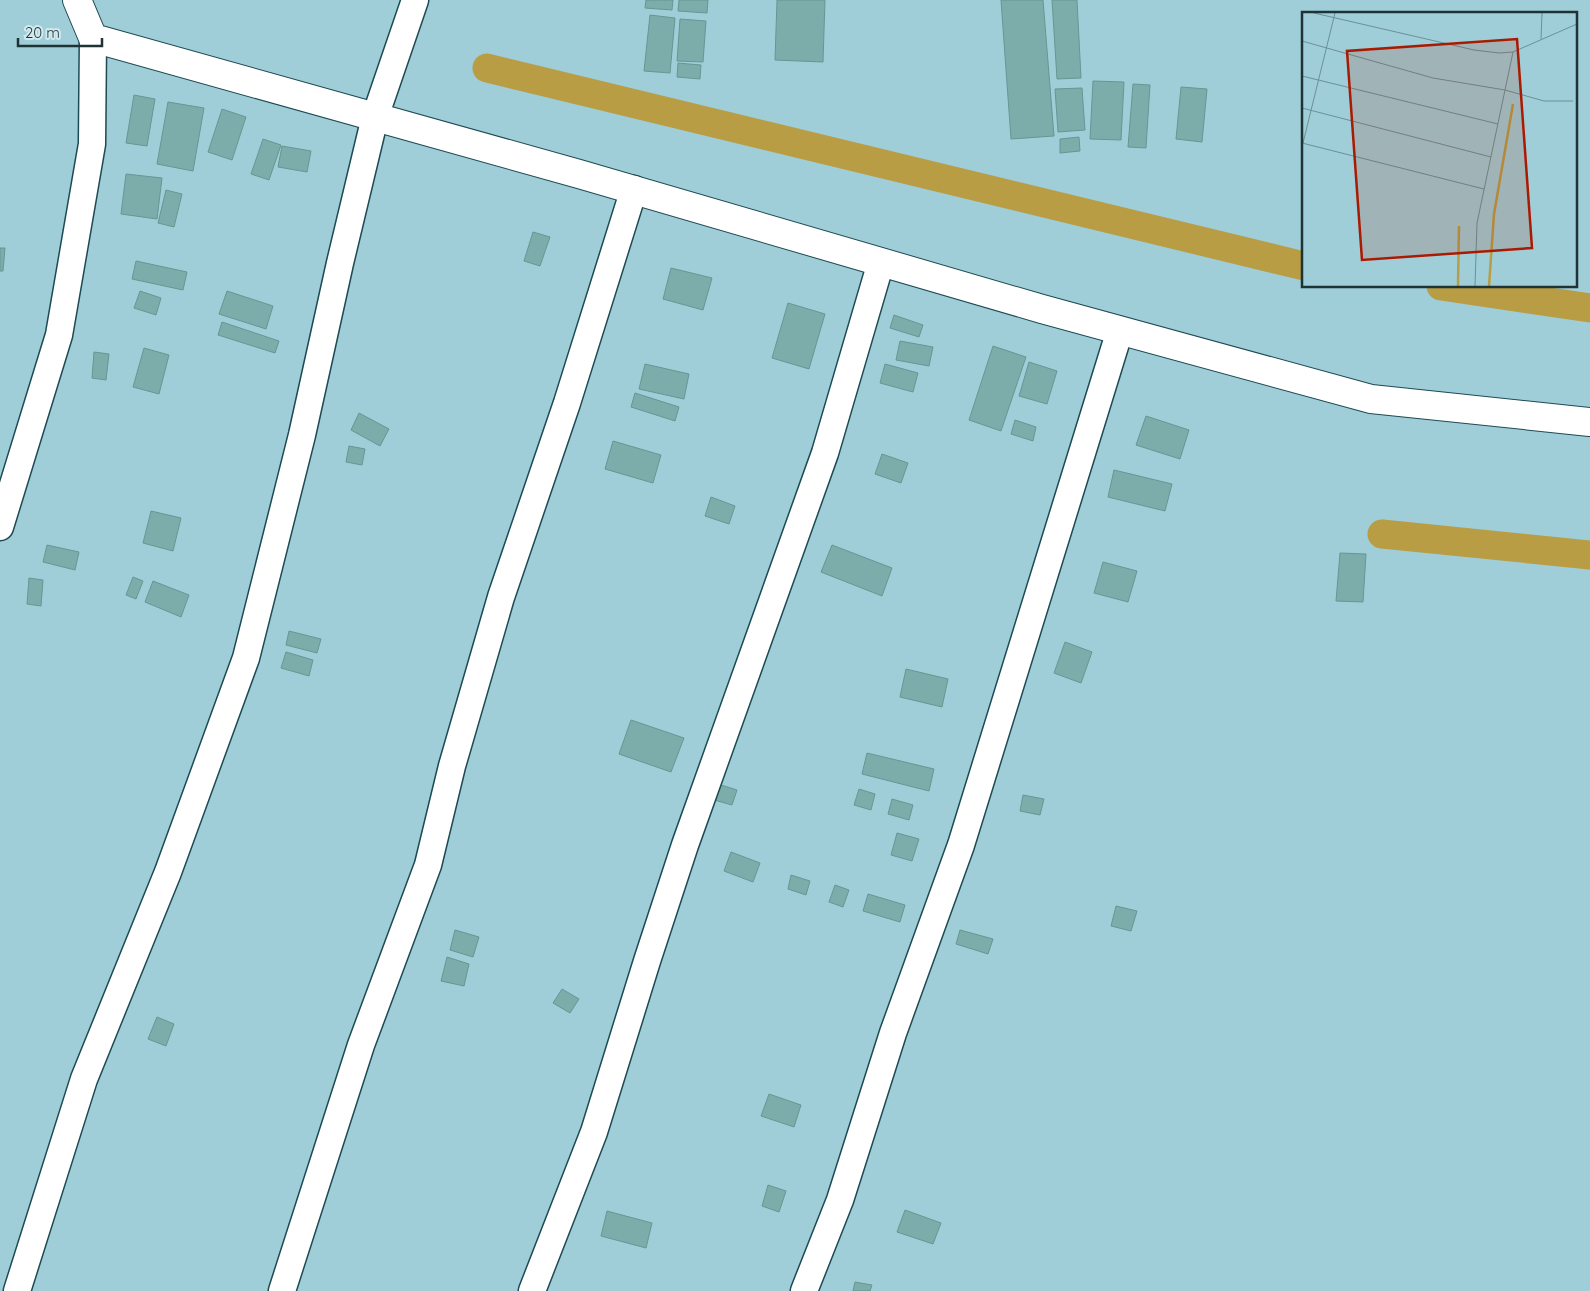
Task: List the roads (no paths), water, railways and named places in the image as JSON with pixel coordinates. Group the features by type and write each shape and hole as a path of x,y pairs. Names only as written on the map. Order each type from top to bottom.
{"street":[{"path":"0,527 59,335 92,144 93,38 78,0"},
{"path":"17,1291 84,1079 168,872 246,658 302,435 375,117 415,0"},
{"path":"93,38 634,190 1042,309 1371,399 1590,422"},
{"path":"282,1291 361,1045 428,866 452,766 499,606 634,190"},
{"path":"532,1291 594,1132 685,845 825,453 881,262"},
{"path":"804,1291 840,1200 893,1033 961,845 1120,330"}],"waterway":[{"path":"487,68 1302,266"},
{"path":"1455,288 1590,308"},
{"path":"1382,534 1590,555"}]}
